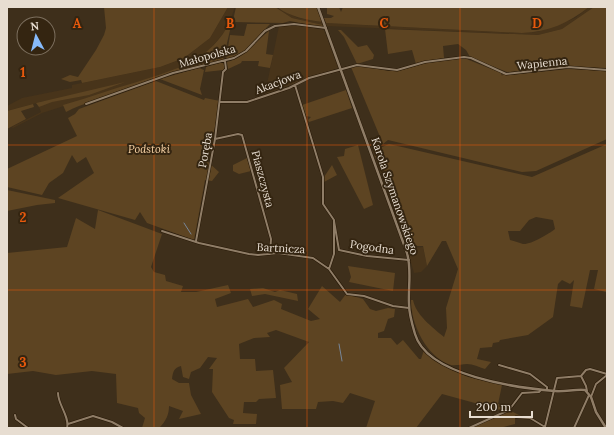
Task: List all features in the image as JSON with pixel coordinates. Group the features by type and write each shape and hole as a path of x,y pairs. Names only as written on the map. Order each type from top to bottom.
{"street":[{"name":"Karola Szymanowskiego","path":"318,7 409,260 411,274 409,308 418,341 443,364 473,377 541,390 587,391"},
{"name":"Małopolska","path":"86,104 173,73 225,61 246,51 265,31 275,26 294,24 326,28"},
{"name":"Wapienna","path":"340,68 357,65 397,70 425,62 464,57 471,58 506,74 568,68 607,70"},
{"name":"Poręba","path":"196,241 221,102 223,72 226,68 225,61"},
{"name":"Akacjowa","path":"221,102 247,102 295,85 309,78 340,68"},
{"path":"295,85 323,177 323,202 334,220 334,254 329,269"},
{"name":"Piaszczysta","path":"215,139 238,134 242,135 271,239 270,254"},
{"name":"Pogodna","path":"334,220 339,250 367,256 409,260"},
{"name":"Bartnicza","path":"162,231 254,255 270,254 313,258 329,269 347,294 364,296 393,306 409,308"},
{"path":"498,365 530,374 547,387 547,390"},
{"path":"516,417 530,418 545,428 557,378 581,376 586,370 590,369 607,374"},
{"path":"592,397 596,384 607,374"},
{"path":"581,376 585,382 587,391 592,397 596,412 606,428"},
{"path":"469,428 510,410 522,393 539,392 541,390"},
{"path":"58,393 59,403 68,424 67,428"},
{"path":"574,428 582,408 590,394"},
{"path":"14,415 16,419 28,428"},
{"path":"68,424 93,416 112,422 123,428"}],"shaded area":[{"path":"228,7 235,7 227,29 210,49 194,61 174,71 42,113 13,128 12,127 41,112 39,107 45,103 44,101 7,111 7,106 22,98 72,88 72,85 160,67 184,58 210,38"},
{"path":"275,7 298,18 326,23 522,33 537,32 575,18 589,7 594,7 562,29 538,35 327,26 292,18"},
{"path":"279,26 303,26 324,30 338,68 265,94"},
{"path":"423,247 427,266 421,272 414,273 407,248"}],"green space":[{"path":"104,7 228,7 210,38 184,58 160,67 82,83 81,80 70,82 61,79 70,75 78,77 96,50 106,28"},
{"path":"236,7 275,7 292,18 323,25 321,27 290,21 283,23 235,22 234,16"},
{"path":"277,7 317,7 323,22 293,16"},
{"path":"327,7 339,7 341,12 343,7 589,7 558,26 541,31 522,33 326,23 324,18 331,18 334,16 327,14"},
{"path":"594,7 607,7 607,68 578,67 507,72 470,57 466,50 458,44 443,46 444,58 416,64 412,50 388,54 385,29 538,35 562,29"},
{"path":"231,20 223,60 159,78 66,112 63,105 166,73 192,62 214,45 223,34"},
{"path":"247,24 270,24 243,52 226,60 230,35 244,36"},
{"path":"338,30 341,30 358,47 367,45 374,55 373,59 357,64 344,37"},
{"path":"269,31 266,54 273,55 270,68 258,66 259,61 242,61 241,63 228,69 227,62 245,53"},
{"path":"464,58 501,73 502,76 503,74 511,75 568,69 607,71 607,139 536,171 522,172 388,140 383,144 351,67 364,66 388,71 398,71 426,63"},
{"path":"223,62 225,68 223,70 205,72 206,67"},
{"path":"199,68 204,70 200,89 202,95 160,79"},
{"name":"Podstoki","path":"156,81 204,100 205,98 220,101 208,162 219,172 212,181 205,180 194,240 147,223 140,212 135,220 58,198 94,173 86,157 77,163 72,155 63,173 49,183 42,195 7,187 7,169 77,136 68,118 75,114 79,109"},
{"path":"125,82 89,95 52,102 39,107 36,103"},
{"path":"346,90 352,108 309,122 308,120 311,117 306,116 302,105"},
{"path":"33,104 34,107 21,111 26,119 7,129 7,111"},
{"path":"389,144 532,177 607,144 606,292 594,289 598,270 590,270 582,308 570,306 574,280 570,284 562,280 558,284 553,317 528,335 500,340 499,342 493,343 492,347 480,348 477,359 491,362 485,369 469,364 451,365 442,361 427,347 417,329 411,300 413,300 417,311 421,316 444,337 447,328 446,308 458,269 446,241 442,241 427,266 423,246 408,246 373,151","holes":["536,217 553,220 555,229 535,241 523,244 510,240 508,231 520,231 529,220"]},
{"path":"358,145 373,205 364,209 337,157 344,156 345,149"},
{"path":"247,158 251,171 239,174 233,171 233,165"},
{"path":"332,165 337,175 324,182 324,177"},
{"path":"7,190 55,200 55,203 7,211"},
{"path":"98,210 162,234 151,267 154,272 165,275 166,281 183,286 181,292 196,292 228,285 231,293 215,299 217,307 248,299 253,307 274,300 282,304 281,309 311,321 320,319 308,309 322,286 340,302 346,294 363,299 370,309 376,311 388,308 395,309 394,317 388,319 384,331 378,333 378,338 391,338 397,345 403,340 419,359 421,359 424,350 448,368 468,377 502,385 498,404 510,406 504,411 442,394 416,428 366,428 375,401 350,393 343,403 333,401 318,402 316,409 282,409 280,385 292,382 284,368 309,342 276,330 267,333 270,337 254,338 239,344 240,359 255,359 256,371 273,370 276,398 259,399 256,402 244,402 243,413 257,414 256,424 233,424 234,420 229,418 212,392 213,369 209,369 217,358 208,357 200,368 191,372 189,379 183,377 181,366 175,369 172,379 179,383 189,383 191,395 201,414 179,419 183,411 169,406 167,418 159,428 142,428 145,418 139,413 138,408 117,403 116,374 92,371 56,375 33,371 7,374 7,253 67,247 76,218 95,229"},
{"path":"348,266 395,273 393,291 349,282 351,277"},
{"path":"263,288 275,292 280,290 297,294 298,301 265,294 252,296 250,289"},
{"path":"511,411 521,416 515,417 515,424 500,428 471,428"}],"waterway":[{"path":"184,223 191,234"},
{"path":"339,344 342,361"}]}
